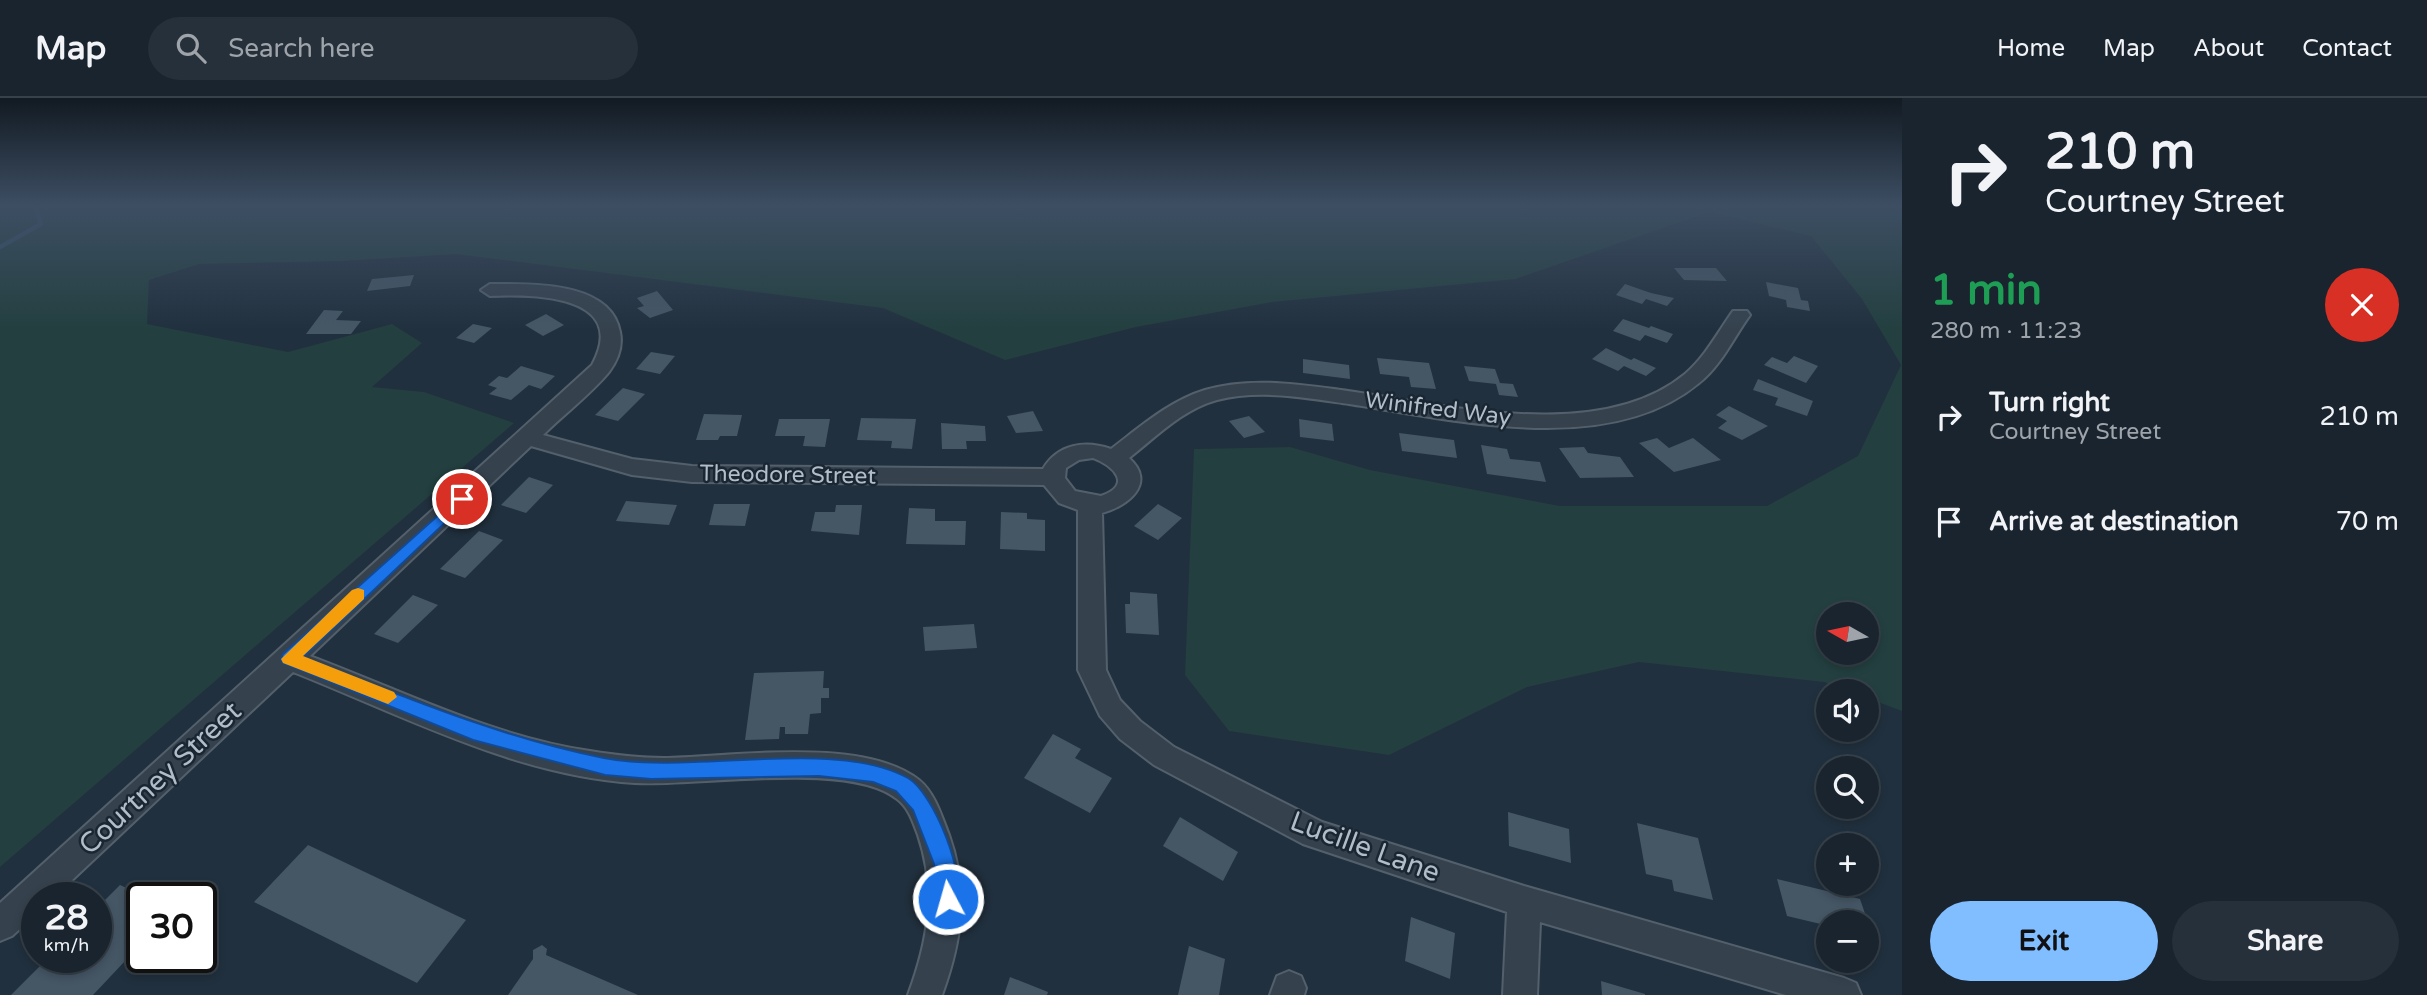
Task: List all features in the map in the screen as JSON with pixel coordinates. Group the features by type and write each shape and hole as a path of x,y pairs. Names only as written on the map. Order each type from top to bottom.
{"street":[{"name":"Courtney Street","path":"0,925 601,368 612,345 609,325 597,311 557,291 529,288 490,290"},
{"name":"Winifred Way","path":"1115,457 1210,395 1250,389 1305,392 1516,419 1588,420 1648,407 1693,379 1740,315"},
{"name":"Theodore Street","path":"528,438 632,467 692,474 1052,477"},
{"path":"1094,451 1115,457 1131,475 1130,488 1119,499 1090,504 1064,495 1052,477 1058,463 1073,453 1094,451"},
{"name":"Lucille Lane","path":"1090,504 1088,619 1092,670 1110,708 1130,730 1164,756 1314,834 1524,902 1844,995"},
{"path":"289,659 473,732 605,766 651,771 838,768 874,774 902,785 921,804 939,846 948,883 942,943 925,995"},
{"path":"1520,995 1524,902"}],"green space":[{"path":"0,248 1605,248 1515,279 1272,302 1136,327 1005,360 883,308 456,254 342,261 199,264 149,280 147,324 288,352 392,324 422,343 372,387 424,392 514,423 0,867"},
{"path":"1821,248 1902,248 1902,711 1879,702 1879,679 1816,679 1816,681 1639,662 1527,687 1389,755 1229,731 1185,675 1194,449 1290,447 1370,470 1560,506 1767,506 1858,456 1901,365 1862,299"}],"building":[{"path":"1674,268 1716,268 1727,281 1684,280"},
{"path":"414,275 410,286 367,291 372,279"},
{"path":"1766,282 1798,288 1801,300 1808,301 1810,311 1787,307 1786,300 1769,296"},
{"path":"1625,284 1674,298 1667,306 1646,299 1642,304 1616,295"},
{"path":"657,291 673,310 650,318 637,308 644,306 637,298"},
{"path":"324,310 343,311 336,320 361,321 351,334 306,334"},
{"path":"546,314 564,325 543,336 525,325"},
{"path":"1623,319 1673,334 1667,343 1645,335 1640,341 1613,331"},
{"path":"473,324 492,328 474,343 456,338"},
{"path":"1606,348 1656,368 1646,376 1624,366 1618,371 1592,359"},
{"path":"651,352 675,356 660,374 636,369"},
{"path":"1794,356 1818,366 1806,383 1764,365 1772,357 1787,363"},
{"path":"1377,358 1429,363 1436,389 1411,387 1409,377 1380,374"},
{"path":"1303,359 1349,365 1350,379 1303,373"},
{"path":"521,366 555,376 541,389 529,385 511,400 489,394 497,388 488,385 499,376 507,378"},
{"path":"1464,366 1495,369 1500,383 1513,384 1518,397 1499,395 1496,384 1469,381"},
{"path":"1758,379 1813,401 1807,416 1775,405 1778,398 1753,390"},
{"path":"623,388 645,394 618,421 595,415"},
{"path":"1729,406 1768,426 1742,440 1718,428 1727,421 1716,415"},
{"path":"1033,411 1043,431 1016,433 1007,416"},
{"path":"704,414 742,415 737,436 720,436 718,440 696,440"},
{"path":"1249,416 1265,432 1244,438 1229,421"},
{"path":"861,418 916,419 912,449 891,448 892,441 857,440"},
{"path":"779,419 830,419 825,447 803,446 805,436 775,436"},
{"path":"1299,419 1332,424 1334,441 1300,437"},
{"path":"941,423 985,426 986,441 966,441 967,449 942,449"},
{"path":"1399,433 1454,440 1457,458 1402,451"},
{"path":"1657,438 1669,448 1693,438 1721,460 1674,472 1639,443"},
{"path":"1481,445 1507,449 1510,459 1540,462 1546,482 1487,474"},
{"path":"1584,447 1588,453 1620,457 1634,477 1580,478 1559,448"},
{"path":"529,477 553,485 526,513 501,505"},
{"path":"626,501 677,505 669,525 616,521"},
{"path":"714,504 750,504 745,526 709,525"},
{"path":"1158,504 1182,518 1158,540 1134,526"},
{"path":"836,505 862,505 859,535 811,531 815,512 835,512"},
{"path":"909,508 935,509 935,521 966,521 965,545 906,544"},
{"path":"1001,512 1027,513 1027,519 1045,520 1045,551 1000,549"},
{"path":"479,531 503,540 465,578 440,569"},
{"path":"1130,592 1157,594 1159,635 1126,633 1125,604 1130,604"},
{"path":"413,595 438,605 398,643 374,634"},
{"path":"974,624 977,648 925,651 923,627"},
{"path":"824,671 823,688 829,688 829,698 821,698 821,713 810,714 808,734 785,734 785,727 780,727 779,739 745,740 754,673"},
{"path":"1053,734 1081,749 1075,758 1112,778 1090,813 1024,778"},
{"path":"1508,812 1569,829 1571,863 1509,846"},
{"path":"1180,817 1238,852 1223,881 1163,846"},
{"path":"1637,823 1698,838 1713,900 1674,891 1672,880 1646,874"},
{"path":"308,845 466,920 417,983 254,902"},
{"path":"1777,879 1816,888 1816,896 1848,896 1860,899 1864,910 1816,910 1816,923 1787,916"},
{"path":"120,885 126,888 126,960 93,995 11,995 33,973 112,973 112,893"},
{"path":"1411,917 1455,933 1450,979 1405,961"},
{"path":"542,945 547,949 546,955 638,995 508,995 533,959 533,950"},
{"path":"1189,946 1225,959 1219,995 1178,995"},
{"path":"1010,977 1048,992 1047,995 1004,995"},
{"path":"1601,981 1645,994 1645,995 1602,995"}],"slow traffic":[{"path":"358,595 289,659 388,697"}],"route":[{"path":"462,499 289,659 365,686 473,732 579,761 651,771 800,767 856,770 889,779 914,794 921,804 939,846 948,883 948,899"}]}
